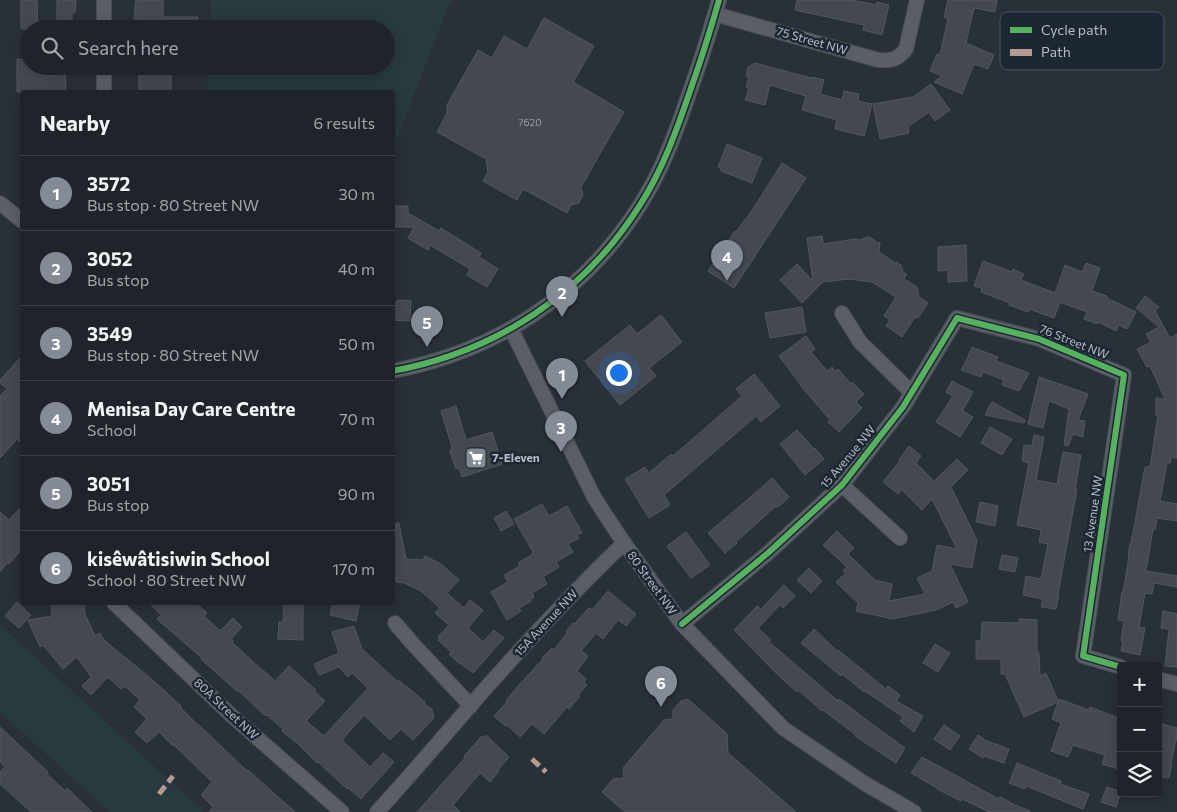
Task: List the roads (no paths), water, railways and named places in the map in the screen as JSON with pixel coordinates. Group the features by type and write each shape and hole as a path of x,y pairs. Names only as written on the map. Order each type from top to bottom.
{"street":[{"path":"104,0 104,20"},
{"path":"395,369 430,362 458,353 511,329 563,293 607,251 641,204 677,130 719,0"},
{"name":"75 Street NW","path":"715,14 878,60 887,60 902,55 906,49 917,0"},
{"path":"104,75 104,90"},
{"path":"0,203 20,220"},
{"path":"842,312 860,342 911,392"},
{"name":"15 Avenue NW","path":"682,624 768,553 842,485 903,407 957,318"},
{"name":"76 Street NW","path":"957,318 1039,339 1124,375"},
{"name":"80 Street NW","path":"511,329 587,483 606,516 682,624 782,728 864,783 914,812"},
{"name":"13 Avenue NW","path":"1117,666 1083,656 1124,375"},
{"name":"15 Avenue NW","path":"842,485 900,538"},
{"name":"15A Avenue NW","path":"377,812 579,587 624,543"},
{"name":"80A Street NW","path":"116,605 232,716 342,812"},
{"path":"395,623 471,706"},
{"path":"1162,680 1177,684"}],"place":[{"name":"Menisa Day Care Centre","path":"727,281"},
{"name":"3052","path":"562,317"},
{"name":"3051","path":"427,347"},
{"name":"3572","path":"562,399"},
{"name":"3549","path":"561,452"},
{"name":"7-Eleven","path":"476,458"},
{"name":"kisêwâtisiwin School","path":"661,707"}]}
